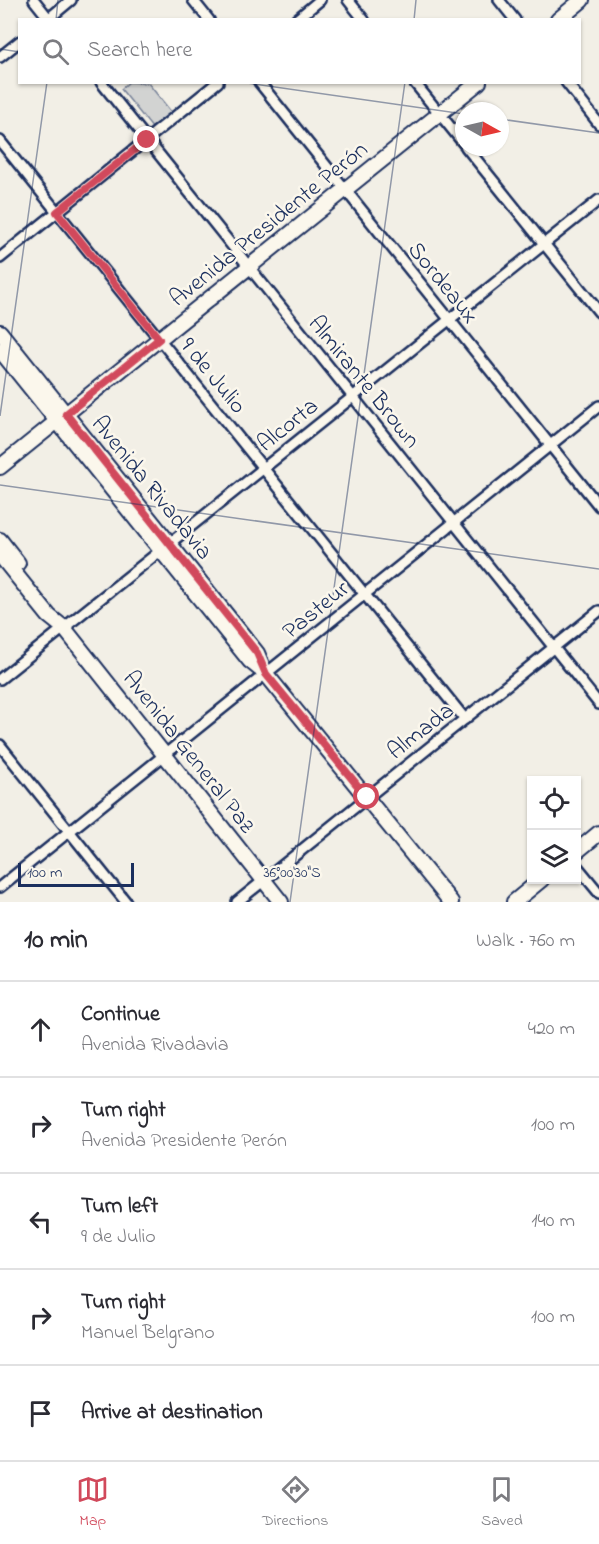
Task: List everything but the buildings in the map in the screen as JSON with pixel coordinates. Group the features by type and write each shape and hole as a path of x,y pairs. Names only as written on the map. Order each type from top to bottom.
{"main road":[{"path":"560,18 582,0"},
{"name":"Avenida Presidente Perón","path":"0,466 477,84"},
{"name":"Avenida Rivadavia","path":"0,332 61,417 165,547 250,661 266,674 451,902"},
{"name":"Avenida Rivadavia","path":"0,350 61,417"},
{"name":"Avenida General Paz","path":"0,540 58,611 64,628"},
{"name":"Avenida General Paz","path":"0,555 49,616 64,628 281,902"},
{"path":"581,848 599,833"},
{"path":"514,902 536,884"}],"street":[{"path":"34,0 47,18"},
{"path":"49,18 71,0"},
{"path":"193,0 206,18"},
{"path":"298,18 320,0"},
{"path":"348,0 362,18"},
{"path":"499,0 513,18"},
{"path":"0,57 18,43"},
{"name":"Almirante Brown","path":"103,84 599,704"},
{"path":"0,258 216,84"},
{"name":"Sordeaux","path":"261,84 599,506"},
{"path":"416,84 455,133"},
{"path":"568,84 599,124"},
{"name":"9 de Julio","path":"0,141 465,719"},
{"path":"473,156 599,312"},
{"name":"Alcorta","path":"0,678 599,200"},
{"name":"Pasteur","path":"0,887 599,406"},
{"name":"Almada","path":"237,902 599,611"},
{"path":"0,746 126,902"},
{"path":"581,871 599,893"}],"shaded area":[{"path":"127,84 149,84 172,113 153,129 121,89"}],"route":[{"path":"147,140 57,212 159,339 66,414 257,653 266,674 367,797"}]}
